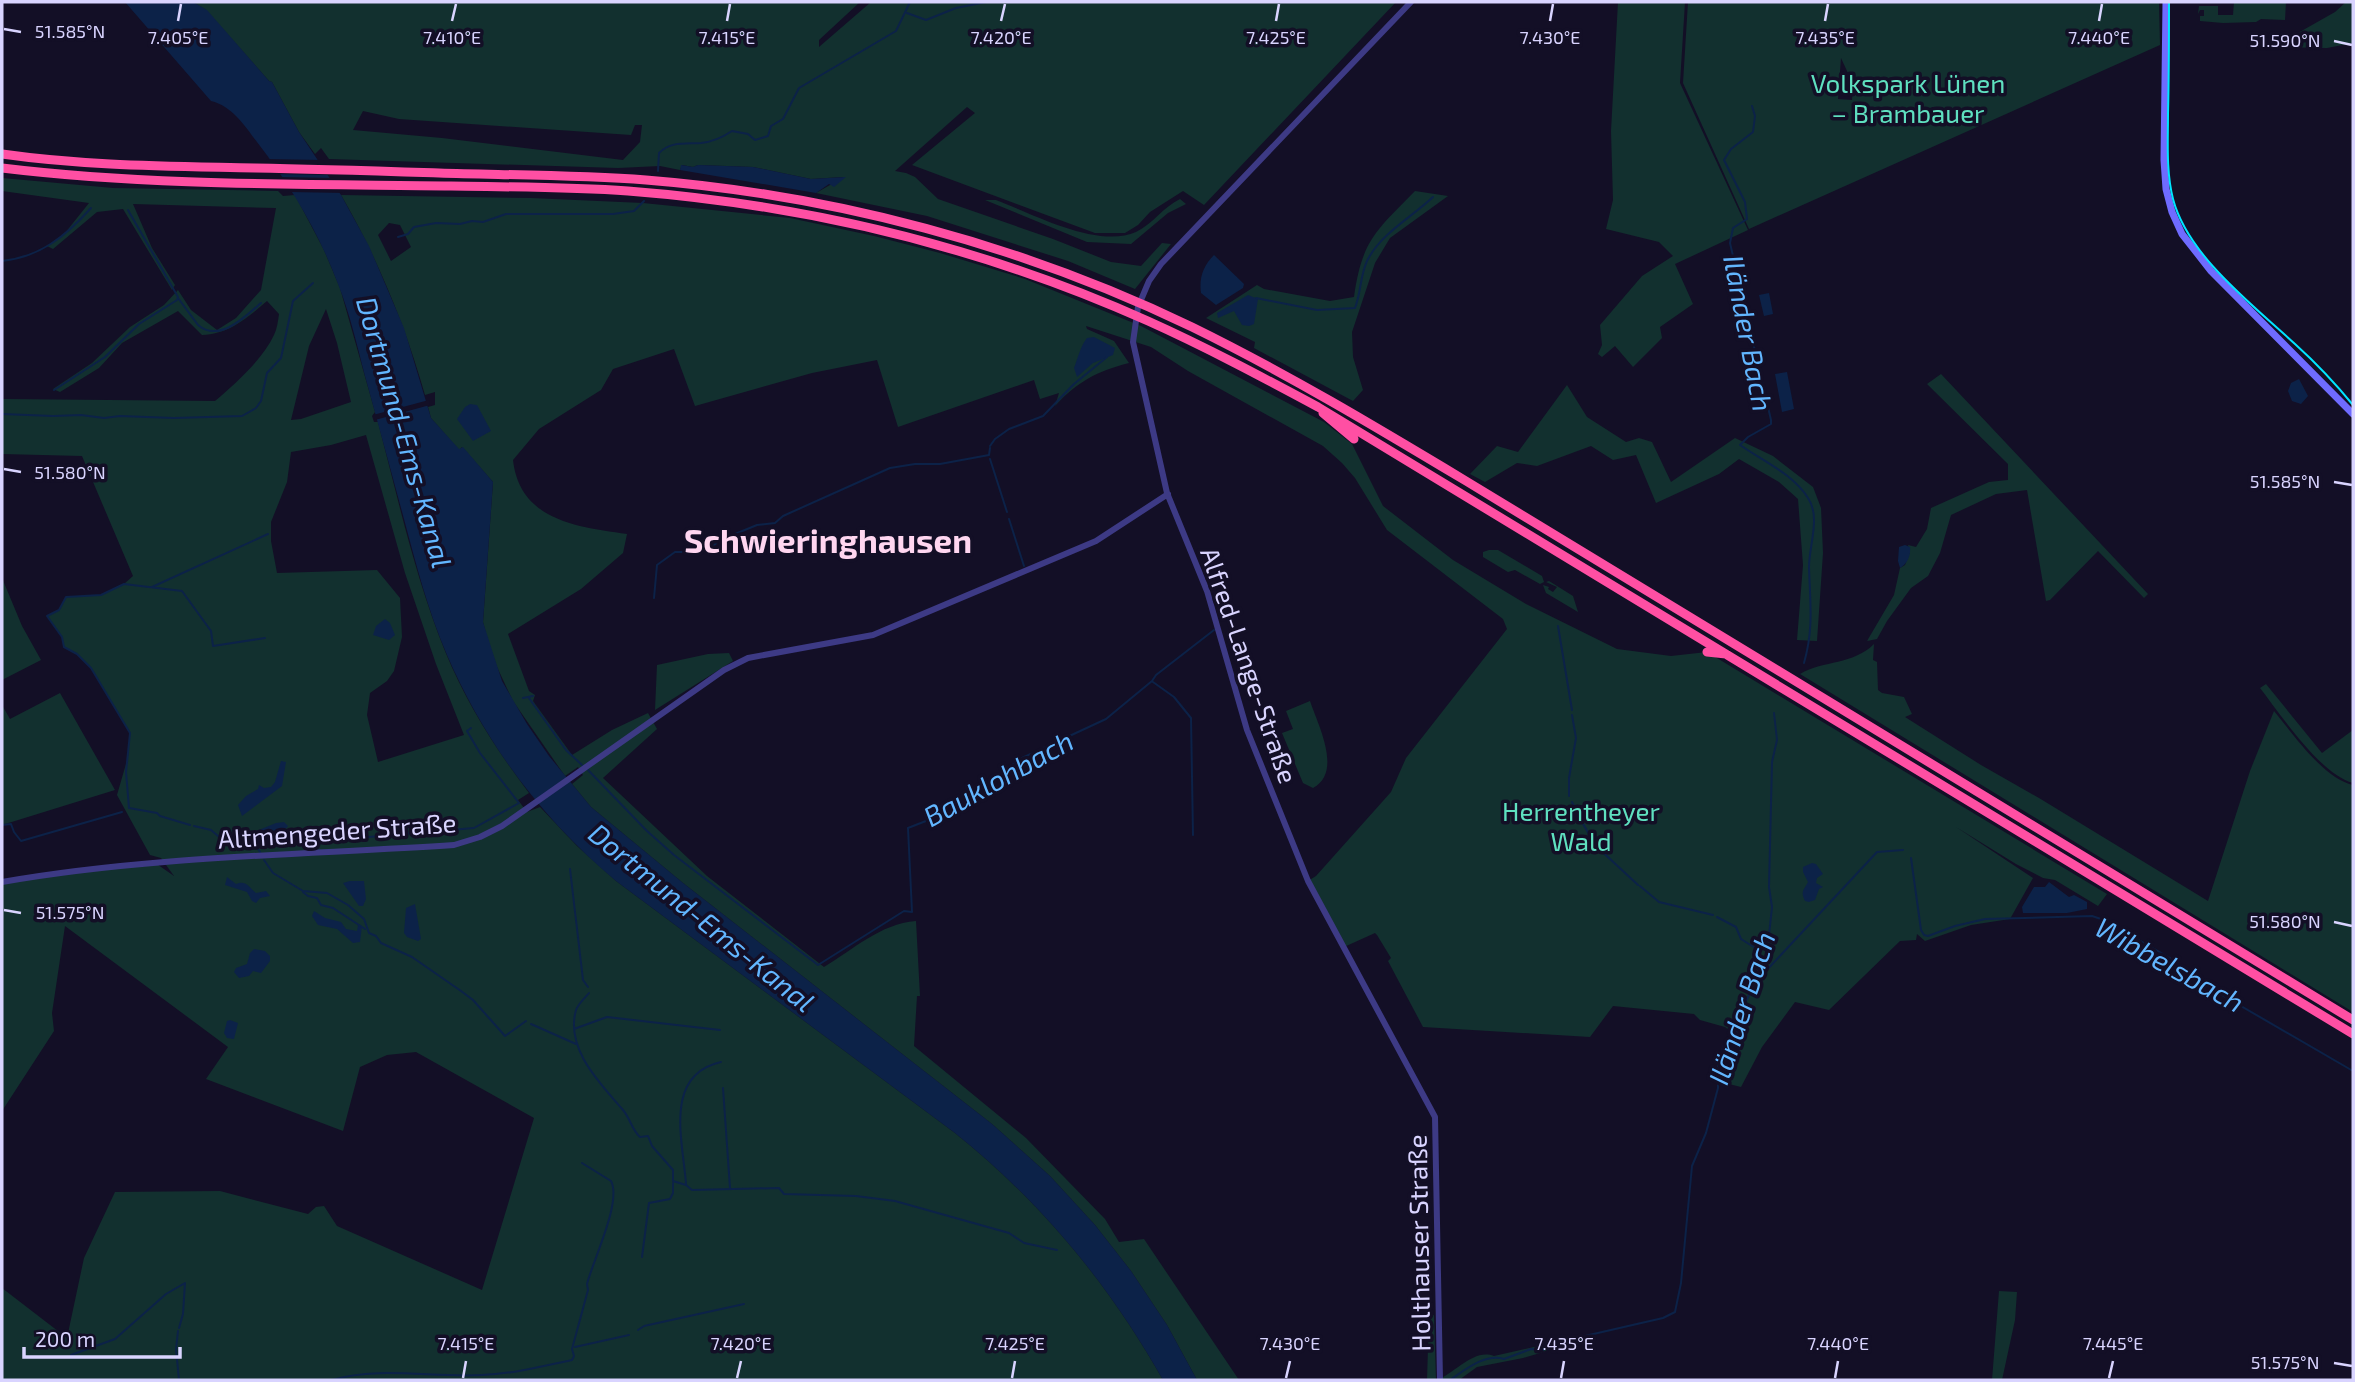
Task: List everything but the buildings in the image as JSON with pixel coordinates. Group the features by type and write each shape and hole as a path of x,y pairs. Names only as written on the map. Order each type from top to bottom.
{"highway":[{"path":"2,154 111,165 622,178 705,186 785,198 879,217 993,249 1061,272 1152,309 1285,376 1408,446 2353,1020"},
{"path":"2,168 110,178 628,191 760,206 877,229 987,259 1082,293 1213,351 1318,407 2353,1034"},
{"path":"1318,407 1331,422 1354,439"},
{"path":"1707,652 1729,655"}],"main road":[{"path":"2165,2 2164,160 2167,195 2176,221 2187,242 2211,271 2353,414"}],"street":[{"name":"Alfred-Lange-Straße","path":"1411,2 1161,264 1146,287 1138,307 1133,333 1136,362 1168,494 1207,591 1240,711 1308,881 1431,1106"},
{"name":"Altmengeder Straße","path":"2,882 69,871 154,862 454,845 480,837 533,806 724,670 748,658 873,635 1096,541 1168,494"},
{"name":"Holthauser Straße","path":"1431,1106 1435,1117 1440,1380"}],"green space":[{"path":"193,2 860,2 819,40 819,47 871,2 1396,2 1204,205 1183,191 1150,212 1138,225 1125,233 1095,233 912,165 975,113 967,107 895,171 915,177 938,199 1111,262 1141,266 1162,243 1171,244 1135,289 1068,261 927,216 816,193 844,177 811,179 753,167 698,165 682,165 680,170 660,166 618,168 329,159 321,148 315,154 299,132 272,82 206,10","holes":["363,111 399,119 631,135 635,125 642,125 640,142 623,160 353,130"]},
{"path":"1618,2 1685,2 1680,83 1748,230 1675,264 1693,304 1660,327 1662,338 1633,367 1615,346 1602,357 1598,354 1602,345 1600,325 1642,276 1673,256 1659,242 1606,229 1613,200 1611,131"},
{"name":"Volkspark Lünen – Brambauer","path":"1688,2 2159,2 2160,45 1749,229 1683,83","holes":["1841,58 1853,84 1852,100 1838,99"]},
{"path":"2234,2 2286,2 2285,20 2261,19 2256,22 2223,23 2200,21 2204,10 2200,10 2198,14 2199,6 2218,6 2218,15 2233,15"},
{"path":"2346,2 2353,2 2353,43 2327,48 2273,47 2335,12"},
{"path":"2,178 113,188 278,191 283,196 295,195 324,250 340,288 375,412 372,416 374,422 378,422 408,538 434,623 472,707 529,793 518,800 527,812 540,807 577,846 616,881 955,1133 986,1159 1071,1246 1120,1311 1163,1380 2,1380 2,1288 67,1338 84,1258 115,1192 220,1191 308,1214 316,1207 324,1206 337,1226 482,1290 534,1118 416,1052 387,1055 360,1067 343,1131 206,1079 228,1047 65,926 52,1013 54,1031 2,1111 2,882 154,862 174,876 161,858 150,855 117,795 128,757 130,733 91,668 77,654 64,647 62,637 47,616 59,610 66,597 101,595 124,584 133,576 82,456 2,454 2,399 215,401 240,379 263,353 275,333 279,314 267,301 230,328 202,335 178,311 122,343 99,368 60,392 53,389 92,363 130,327 164,305 178,290 191,310 217,330 236,318 261,290 276,208 133,204 152,248 175,285 172,290 123,209 97,212 53,249 47,246 65,233 89,203 2,191","holes":["326,309 351,402 291,420 309,346","366,435 405,573 464,735 378,762 367,715 370,693 387,681 394,671 402,637 400,598 377,570 277,573 271,541 271,522 287,482 291,452"]},
{"path":"1415,191 1448,196 1390,238 1375,263 1352,332 1353,357 1363,390 1353,401 1254,348 1255,342 1206,318 1257,285 1264,289 1330,301 1354,297 1361,262 1373,238"},
{"name":"Herrentheyer Wald","path":"341,195 643,203 790,218 940,253 1025,279 1141,326 1324,422 1352,444 1383,506 1453,560 1526,604 1617,649 1671,656 1707,652 2107,894 2098,906 2055,880 2043,878 2016,864 1956,827 2033,878 2010,919 1971,925 1925,941 1917,934 1916,940 1900,941 1829,1010 1795,1002 1762,1047 1741,1087 1729,1084 1742,1040 1725,1027 1700,1020 1694,1014 1613,1006 1590,1037 1423,1027 1388,961 1391,958 1377,935 1375,933 1344,947 1308,881 1316,876 1391,792 1406,758 1507,629 1503,619 1387,530 1355,478 1323,446 1188,371 1151,347 1086,326 1087,329 1114,341 1129,363 1088,378 1055,406 1059,393 1040,399 1034,380 898,427 877,360 812,373 695,406 674,349 613,369 601,390 539,429 513,460 518,480 527,496 539,508 571,524 627,534 623,553 581,589 508,634 529,691 535,695 533,701 572,755 612,730 648,713 657,729 603,778 707,876 824,967 879,932 916,921 920,996 917,996 914,1046 1026,1138 1105,1219 1119,1242 1144,1239 1239,1380 1197,1380 1167,1325 1131,1271 1095,1225 1050,1176 992,1124 683,883 591,807 572,784 583,775 578,767 565,776 513,701 497,667 483,622 493,482 462,447 459,450 431,418 428,407 435,405 435,392 425,395 409,343 389,293 367,243","holes":["389,223 400,225 411,247 391,261 378,235"]},
{"path":"1180,199 1186,204 1168,213 1131,244 1087,242 985,200 996,200 1066,228 1103,236 1121,236 1142,229"},
{"path":"1941,374 2148,594 2144,598 2098,551 2046,601 2027,490 1996,494 1951,515 1940,553 1928,576 1911,588 1877,639 1867,641 1894,595 1900,568 1905,565 1910,552 1908,545 1916,547 1927,529 1931,508 1989,482 2008,480 2008,464 1927,384"},
{"path":"1567,385 1587,417 1626,442 1639,438 1652,442 1671,482 1735,438 1773,456 1813,487 1821,508 1823,553 1817,641 1797,640 1803,565 1798,499 1779,482 1739,459 1719,474 1656,503 1636,455 1613,460 1591,446 1537,466 1517,463 1485,482 1470,474 1497,446 1518,452"},
{"path":"1498,550 1542,576 1544,582 1540,584 1515,570 1508,572 1483,557 1483,552"},
{"path":"2,578 22,626 41,660 2,680"},
{"path":"1549,581 1573,596 1578,612 1546,593 1543,585 1553,592 1557,587 1546,582"},
{"path":"1874,644 1873,660 1877,662 1878,690 1904,697 1912,714 1905,717 2208,901 2250,771 2274,711 2320,765 2342,781 2353,785 2353,1012 1800,674 1857,656"},
{"path":"729,653 733,661 655,710 657,665 708,654"},
{"path":"2266,684 2322,753 2353,730 2353,783 2328,768 2302,742 2260,688"},
{"path":"60,693 115,790 2,825 2,705 10,719"},
{"path":"1310,701 1326,748 1327,760 1322,781 1313,788 1303,783 1282,733 1293,729 1286,711"},
{"path":"1999,1291 2017,1292 2015,1320 2002,1380 1992,1380"},
{"path":"1434,1315 1436,1380 1427,1380 1429,1316"},
{"path":"1590,1334 1591,1338 1523,1358 1477,1367 1459,1380 1437,1380 1479,1355 1494,1356"}],"water":[{"name":"Dortmund-Ems-Kanal","path":"125,2 193,2 207,10 272,82 299,132 341,195 369,246 404,328 431,418 459,449 463,447 493,482 483,622 502,681 549,756 591,807 683,883 992,1124 1050,1176 1095,1225 1131,1271 1167,1325 1197,1380 1163,1380 1120,1311 1071,1246 986,1159 955,1133 616,881 564,832 518,778 479,719 440,638 418,570 350,318 313,228 281,176 243,123 225,107 211,101"},
{"path":"681,165 753,167 811,179 846,177 834,187 829,184 816,193 680,170"},
{"path":"1214,255 1244,284 1243,288 1216,305 1201,293 1201,277"},
{"path":"1769,293 1773,314 1764,316 1759,295"},
{"path":"1248,295 1258,299 1254,324 1242,325 1234,311 1218,318 1217,313"},
{"path":"1094,337 1115,348 1113,355 1093,363 1077,377 1074,368 1081,349 1087,338"},
{"path":"1787,372 1794,409 1782,412 1775,374"},
{"path":"2299,379 2308,396 2301,404 2292,401 2288,391 2291,383"},
{"path":"470,404 477,405 491,431 473,441 457,419"},
{"path":"1899,547 1910,547 1910,554 1907,562 1900,568"},
{"path":"385,619 390,623 395,635 389,640 373,635 376,626"},
{"path":"281,761 286,762 282,786 242,816 238,805 258,789 259,785 264,788 271,787"},
{"path":"284,822 288,826 284,831 260,834 237,842 235,840 276,823"},
{"path":"1816,864 1823,874 1817,878 1816,883 1823,887 1819,889 1815,900 1809,902 1805,901 1803,895 1808,882 1803,867"},
{"path":"227,877 236,884 245,884 256,893 266,891 270,896 260,898 256,903 247,892 225,885"},
{"path":"364,881 366,899 363,906 359,906 343,883"},
{"path":"2049,882 2069,897 2074,895 2087,902 2087,909 2067,913 2023,913 2022,907 2034,887 2045,887"},
{"path":"415,904 421,939 418,941 404,933 406,908"},
{"path":"314,911 325,918 341,922 346,929 357,931 358,925 362,926 360,942 353,943 337,929 318,925 312,916"},
{"path":"254,949 265,951 270,956 270,961 261,973 253,971 249,976 239,978 234,972 236,968 247,964"},
{"path":"227,1021 238,1023 234,1039 227,1038 224,1033"}],"pier":[{"path":"266,159 323,160 332,175 276,174"},
{"path":"279,177 335,178 345,193 289,192"},
{"path":"429,400 430,405 375,420 373,415"}],"waterway":[{"path":"658,171 659,153 673,145 709,142 732,131 748,134 755,140 768,136 771,126 783,119 799,88 896,31 910,2"},
{"path":"907,13 926,20 956,8 986,2"},
{"name":"Iländer Bach","path":"1752,106 1755,116 1753,132 1731,149 1724,160 1745,202 1747,219 1733,228 1730,243 1771,424 1748,437 1740,445 1794,482 1802,489 1812,506 1814,522 1809,567 1810,626 1804,663"},
{"path":"1256,298 1317,310 1355,308 1365,267 1373,251 1388,234 1433,197"},
{"path":"398,237 408,234 414,227 436,223 483,222 506,214 613,214 634,211 644,201"},
{"path":"2,261 28,255 51,244 72,228 91,208"},
{"path":"54,390 105,357 139,324 177,300 178,297 128,210"},
{"path":"2,414 104,418 242,416 256,408 261,401 267,373 281,358 293,301 313,283"},
{"path":"178,298 198,325 214,331 231,326 261,303"},
{"path":"990,446 1009,429 1043,416 1074,384 1107,357"},
{"path":"705,552 718,541 757,525 775,523 783,516 890,468 940,464 989,455 990,448"},
{"path":"990,459 1007,512"},
{"path":"1009,519 1024,566"},
{"path":"152,587 268,534"},
{"path":"654,598 657,565 675,552 702,552"},
{"path":"129,808 126,772 130,733 91,668 77,654 64,647 62,637 47,616 59,610 66,597 101,595 124,584 182,591 211,631 213,646 265,638"},
{"path":"1558,626 1572,710"},
{"name":"Bauklohbach","path":"588,770 674,855 818,965 904,911 912,912 908,828 931,819 961,796 982,786 1022,758 1106,719 1156,675 1214,630"},
{"path":"1153,682 1174,697 1191,718 1193,835"},
{"name":"Bauklohbach","path":"523,698 533,696"},
{"name":"Bauklohbach","path":"529,698 566,750 582,765"},
{"name":"Iländer Bach","path":"1450,1380 1483,1360 1504,1359 1531,1349 1543,1350 1548,1346 1562,1345 1563,1341 1663,1318 1675,1312 1681,1283 1692,1166 1706,1133 1718,1088 1718,1066 1723,1047 1737,1031 1738,1018 1749,995 1760,949 1769,935 1772,907 1769,887 1772,762 1777,740 1774,713"},
{"path":"1569,796 1569,778 1576,738 1572,715"},
{"path":"319,840 474,828 519,803 480,753 467,731 471,728"},
{"path":"1572,802 1576,810"},
{"path":"129,808 157,813 190,825"},
{"path":"2,825 11,824 21,841 122,812"},
{"path":"1577,813 1595,845 1638,885"},
{"path":"194,826 211,830 231,847 255,844 262,839 276,846 312,840"},
{"path":"255,844 260,852"},
{"name":"Wibbelsbach","path":"1754,976 1764,973 1877,852 1903,850"},
{"name":"Wibbelsbach","path":"1911,858 1921,930 1924,935 1985,919 2092,916 2104,920 2170,958 2178,968 2215,991 2353,1071"},
{"path":"264,860 273,873 303,891 327,893 348,905 364,919 369,933 376,936 381,943 412,957 473,1000 505,1036 526,1021"},
{"path":"570,869 583,980 588,987"},
{"path":"1640,886 1659,902 1713,915"},
{"path":"303,892 365,929"},
{"path":"1717,917 1736,927 1741,939 1760,951"},
{"path":"589,993 576,1010 575,1038 580,1052 595,1077 625,1113 637,1134 640,1137 648,1136 652,1146 673,1170 673,1181 692,1190 779,1188 784,1194 856,1196 895,1201 1009,1233 1024,1243 1057,1250"},
{"path":"574,1029 607,1017 720,1030"},
{"path":"531,1024 576,1044"},
{"path":"686,1184 680,1130 684,1095 691,1080 703,1069 721,1062"},
{"path":"723,1088 730,1188"},
{"path":"332,1380 387,1373 463,1376 493,1374 572,1360 572,1349 588,1290 587,1284 613,1203 611,1181 582,1163"},
{"path":"642,1257 649,1203 670,1199 673,1183"},
{"path":"71,1355 115,1339 166,1294 185,1283 183,1314 179,1328"},
{"path":"638,1330 644,1326 744,1304"},
{"path":"178,1331 176,1349 179,1380"},
{"path":"575,1347 629,1335"}],"tram line":[{"path":"2169,2 2168,167 2173,199 2181,220 2207,260 2310,358 2353,405"}],"district":[{"name":"Schwieringhausen","path":"828,540"}]}
